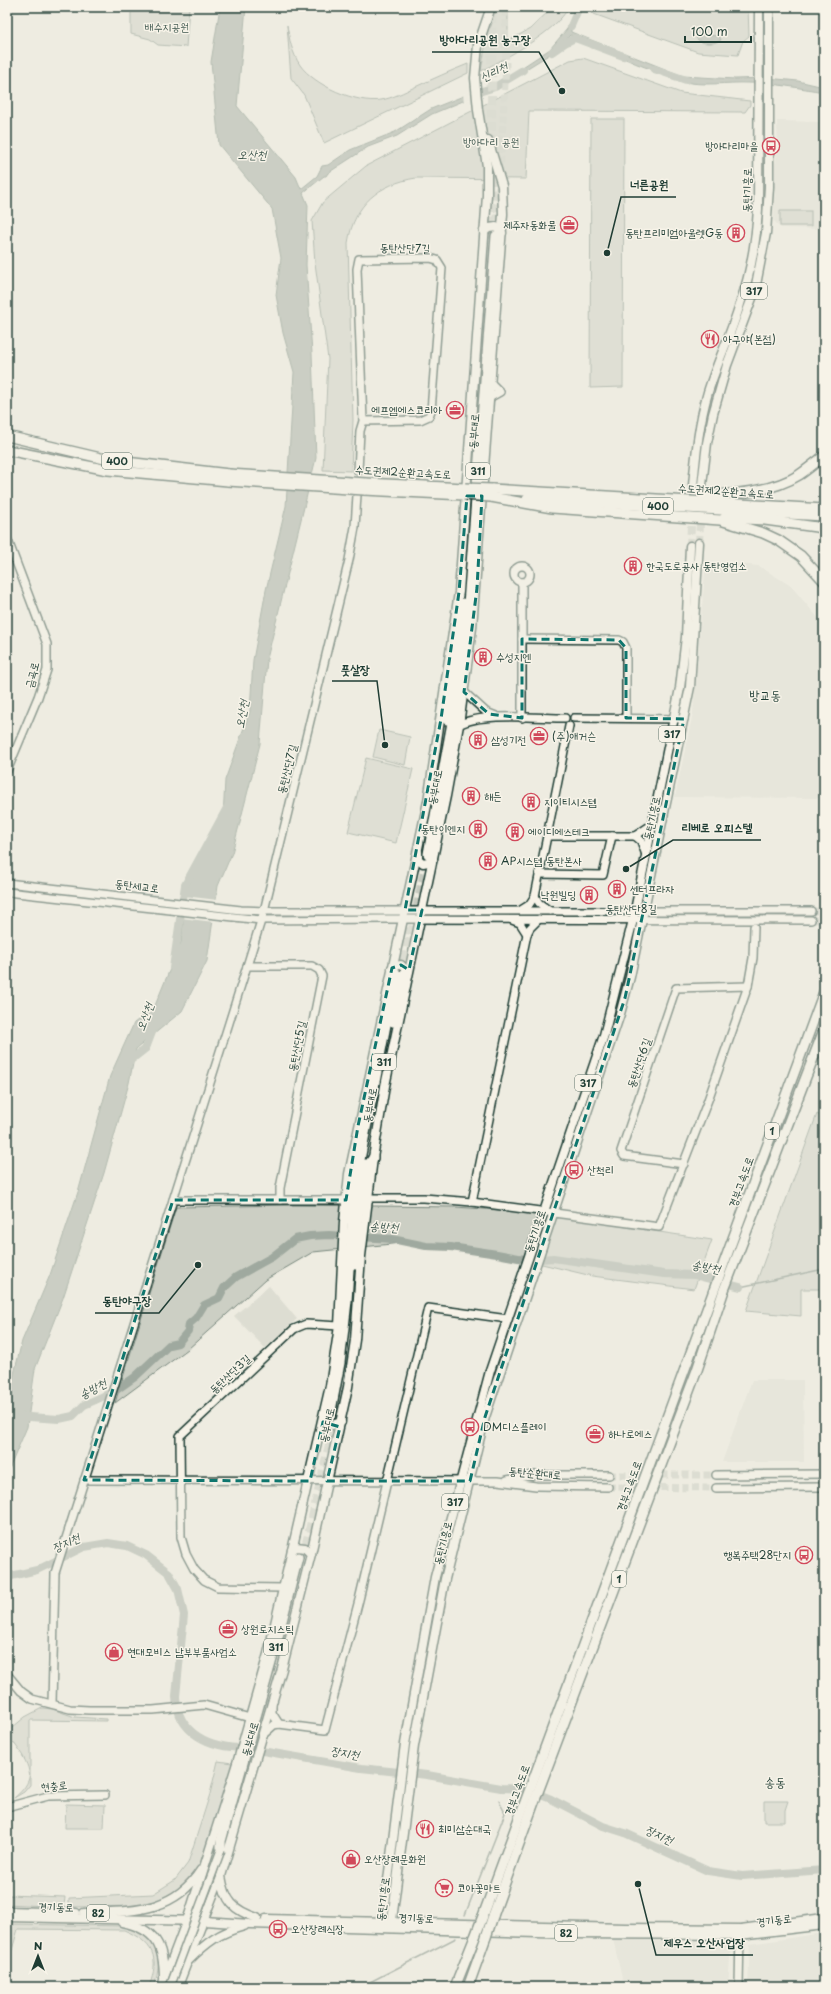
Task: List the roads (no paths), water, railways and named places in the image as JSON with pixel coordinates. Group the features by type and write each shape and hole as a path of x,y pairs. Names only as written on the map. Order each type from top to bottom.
{"highway":[{"name":"동부대로","path":"426,854 462,605 496,236"},
{"name":"동부대로","path":"426,854 454,714 467,617 496,236"},
{"name":"수도권제2순환고속도로","path":"7,436 109,460 229,477"},
{"name":"수도권제2순환고속도로","path":"7,450 108,470 229,477 362,489 654,498 824,509"},
{"path":"654,498 741,493 766,488 798,476 824,458"},
{"path":"492,493 562,510 720,520 763,533 773,538 802,556 824,582"},
{"name":"수도권제2순환고속도로","path":"492,493 824,516"},
{"path":"695,518 741,518 824,528"},
{"path":"441,719 447,691 452,649 462,605"},
{"path":"467,617 469,649"},
{"name":"동부대로","path":"354,1222 400,972"},
{"name":"동부대로","path":"333,1419 349,1338 354,1222 361,1148 400,972"},
{"name":"경부고속도로","path":"538,1778 695,1374 719,1289 721,1271 824,992"},
{"name":"경부고속도로","path":"468,1987 493,1916 529,1803 682,1375 719,1289 731,1272 824,1030"},
{"path":"364,1171 373,1158"},
{"path":"349,1174 352,1178 349,1213 354,1222"},
{"name":"동부대로","path":"221,1850 221,1841 256,1736 276,1645 301,1555"},
{"name":"경부고속도로","path":"455,1987 529,1803"}],"main road":[{"path":"481,127 475,78 478,41 491,7"},
{"name":"동탄기흥로","path":"694,485 700,428 708,393 741,304 753,251 758,209 759,7"},
{"name":"동탄기흥로","path":"702,485 706,443 719,391 749,309 763,252 769,187 769,7"},
{"name":"동부대로","path":"354,1222 367,1198 385,1086 400,972 403,919 426,854 459,725 469,649 476,588 490,382 496,236 503,214 502,186 486,135 481,127"},
{"name":"동부대로","path":"256,1736 250,1718 284,1588 301,1555 327,1481 333,1419 335,1358 353,1241 354,1222 346,1200 349,1174 400,972 422,910 426,854 441,719 459,584 470,455 487,195 487,166 481,127"},
{"path":"484,231 496,227 496,236"},
{"name":"동탄기흥로","path":"382,1924 400,1783 408,1757 445,1579 485,1417 534,1266 542,1246 549,1211 604,1035 638,916 684,719 693,654 699,544"},
{"name":"동탄기흥로","path":"638,916 646,855 675,718 684,655 690,546"},
{"name":"동탄기흥로","path":"391,1925 409,1784 408,1757 435,1577 483,1394 525,1265 533,1244 549,1211"},
{"name":"동부대로","path":"256,1736 272,1705 282,1669 301,1555 310,1481 333,1419"},
{"name":"동부대로","path":"188,1918 207,1861 247,1761"},
{"name":"동부대로","path":"220,1877 247,1761"},
{"path":"84,1913 143,1910 160,1905 184,1889 198,1874 207,1861"},
{"path":"220,1877 229,1902 253,1921"},
{"name":"경기동로","path":"7,1911 188,1918"},
{"name":"경기동로","path":"7,1917 104,1919 204,1918 391,1925 625,1928 740,1932 824,1925"},
{"name":"경기동로","path":"740,1932 824,1918"},
{"path":"104,1919 128,1924 146,1931 153,1936 160,1946 163,1956 164,1978"},
{"path":"188,1962 210,1940 226,1931 253,1921"}],"street":[{"name":"동탄산단7길","path":"358,471 360,431 363,421 357,269 359,259 430,258 437,260 442,268 431,411 425,419 420,420 363,421"},
{"name":"동탄산단7길","path":"261,920 349,560 362,489"},
{"name":"금곡로","path":"7,538 47,644 47,670 38,697 7,771"},
{"path":"522,582 522,718"},
{"path":"522,639 619,640 623,642 626,648 626,718"},
{"path":"464,692 486,712 500,718"},
{"path":"459,725 470,720 500,718 565,718 570,716 574,718 684,719"},
{"path":"565,718 565,723 569,726"},
{"path":"569,726 574,724 574,718"},
{"path":"519,911 529,905 535,896 569,726"},
{"path":"548,836 635,836 653,824"},
{"path":"539,874 603,875 612,836"},
{"path":"635,836 641,841 646,855"},
{"name":"동탄세교로","path":"7,883 241,910 264,910"},
{"name":"동탄세교로","path":"7,892 239,919 261,920"},
{"path":"535,896 539,903 550,911"},
{"path":"264,910 405,910"},
{"name":"동탄산단8길","path":"405,910 550,911 638,916 811,920"},
{"name":"동탄산단8길","path":"403,919 539,919 811,911"},
{"path":"52,1704 55,1573 261,920 403,919"},
{"path":"510,919 520,923 527,934"},
{"path":"472,1202 527,934 530,928 539,919"},
{"path":"367,1198 424,1198 472,1202 659,1226 684,1164 748,986 753,958 754,927"},
{"name":"동탄산단5길","path":"247,966 312,966 319,970 322,976 280,1188 280,1200"},
{"name":"동탄산단6길","path":"684,1164 624,1156 621,1150 676,988 748,986"},
{"path":"173,1200 346,1200"},
{"path":"256,1736 274,1725 279,1724 325,1730 359,1600 428,1308 508,1319"},
{"name":"동탄산단3길","path":"284,1588 218,1587 199,1576 186,1554 180,1537 180,1436 294,1330 306,1324 339,1326"},
{"path":"716,1475 824,1474"},
{"name":"동탄순환대로","path":"498,1481 534,1475 609,1475"},
{"path":"84,1480 498,1481"},
{"name":"동탄순환대로","path":"498,1481 536,1486 608,1487"},
{"path":"716,1488 824,1487"},
{"path":"7,1674 26,1696 32,1700 82,1710 164,1709 197,1705 218,1708 250,1718"},
{"path":"272,1705 272,1713 279,1724"},
{"name":"현충로","path":"7,1807 48,1796 105,1795"},
{"name":"동부대로","path":"170,1987 221,1850"},
{"path":"203,1874 212,1880 220,1877"},
{"name":"동부대로","path":"178,1987 220,1877"},
{"name":"동부대로","path":"161,1987 188,1918"},
{"path":"739,1987 740,1932"},
{"path":"172,1958 182,1959 188,1962"}],"water":[{"name":"오산천","path":"220,7 246,7 237,106 296,177 301,189 317,176 322,166 328,165 350,150 395,132 431,109 503,80 550,49 567,29 576,7 579,7 571,27 571,32 683,76 735,79 767,78 798,81 824,87 824,92 767,84 689,83 681,81 666,73 627,60 591,41 570,35 555,51 526,69 487,91 432,114 397,136 368,147 328,173 303,193 308,205 306,265 312,353 316,458 267,659 260,744 232,853 218,886 207,961 182,1011 136,1049 129,1083 104,1173 63,1298 35,1369 27,1427 7,1474 7,1403 22,1341 50,1275 79,1189 110,1076 134,1023 154,1008 181,942 187,888 223,817 225,780 250,711 253,660 266,590 286,506 294,372 283,333 276,295 281,258 272,209 219,145 211,62"},
{"path":"701,35 719,36 721,40 712,43 701,42 696,38"}],"waterway":[{"path":"571,26 579,7"},
{"name":"신리천","path":"552,52 575,38 623,56"},
{"name":"신리천","path":"654,69 686,80"},
{"name":"신리천","path":"482,91 495,87 523,70"},
{"name":"오산천","path":"173,968 185,885 228,806"},
{"name":"오산천","path":"127,1063 146,1048 154,1027"},
{"name":"송방천","path":"7,1423 15,1416 59,1419 73,1416 84,1405 115,1391 135,1377 169,1345 178,1343 188,1331 189,1324 196,1318 204,1305 219,1298 224,1288 236,1277 272,1257 295,1239 310,1236 329,1235 392,1239 426,1246 451,1247 529,1260 553,1258 664,1274 694,1275 740,1287"},
{"name":"송방천","path":"740,1287 824,1269"},
{"name":"장지천","path":"7,1577 37,1570 84,1547 108,1543 127,1546 146,1555 169,1573 178,1589 184,1615 176,1696 178,1709 182,1720 189,1729 208,1742 361,1768 427,1775 501,1788 526,1789 551,1799 603,1826 625,1833 708,1871 742,1876 824,1870"},
{"path":"465,1915 505,1813 499,1801"},
{"path":"365,1987 370,1982 456,1938"}],"tunnel":[{"path":"491,239 492,7"},
{"path":"500,174 506,65 505,7"},
{"path":"496,232 499,187"},
{"path":"690,546 693,485"},
{"path":"699,543 702,485"},
{"path":"403,974 428,855"},
{"path":"811,911 824,911"},
{"path":"811,920 824,920"},
{"path":"396,973 406,927"},
{"path":"303,1558 336,1417"},
{"path":"609,1475 716,1475"},
{"path":"608,1487 716,1488"}],"place":[{"name":"방아다리공원 농구장","path":"562,91"},
{"name":"방아다리마을","path":"771,146"},
{"name":"제주자동화물","path":"569,225"},
{"name":"동탄프리미엄아울렛G동","path":"736,233"},
{"name":"너른공원","path":"607,253"},
{"name":"아구야(본점)","path":"710,339"},
{"name":"에프엠에스코리아","path":"455,410"},
{"name":"한국도로공사 동탄영업소","path":"633,566"},
{"name":"수성지엔","path":"483,657"},
{"name":"(주)애거슨","path":"539,736"},
{"name":"삼성기전","path":"478,740"},
{"name":"풋살장","path":"385,745"},
{"name":"해든","path":"471,796"},
{"name":"지이티시스템","path":"531,802"},
{"name":"동탄이엔지","path":"478,829"},
{"name":"에이디에스테크","path":"515,832"},
{"name":"AP시스템 동탄본사","path":"488,861"},
{"name":"리베로 오피스텔","path":"626,869"},
{"name":"센터프라자","path":"617,889"},
{"name":"낙원빌딩","path":"589,895"},
{"name":"산척리","path":"574,1170"},
{"name":"동탄야구장","path":"198,1265"},
{"name":"DM디스플레이","path":"470,1427"},
{"name":"하나로에스","path":"595,1434"},
{"name":"행복주택28단지","path":"804,1555"},
{"name":"상원로지스틱","path":"228,1629"},
{"name":"현대모비스 남부부품사업소","path":"114,1652"},
{"name":"최미삼순대국","path":"425,1829"},
{"name":"오산장례문화원","path":"351,1859"},
{"name":"제우스 오산사업장","path":"638,1884"},
{"name":"코아꽃마트","path":"444,1888"},
{"name":"오산장례식장","path":"278,1929"}],"district":[{"name":"방교동","path":"765,695"},
{"name":"송동","path":"775,1782"}],"park label":[{"name":"배수지공원","path":"167,27"},
{"name":"방아다리 공원","path":"491,142"}]}
